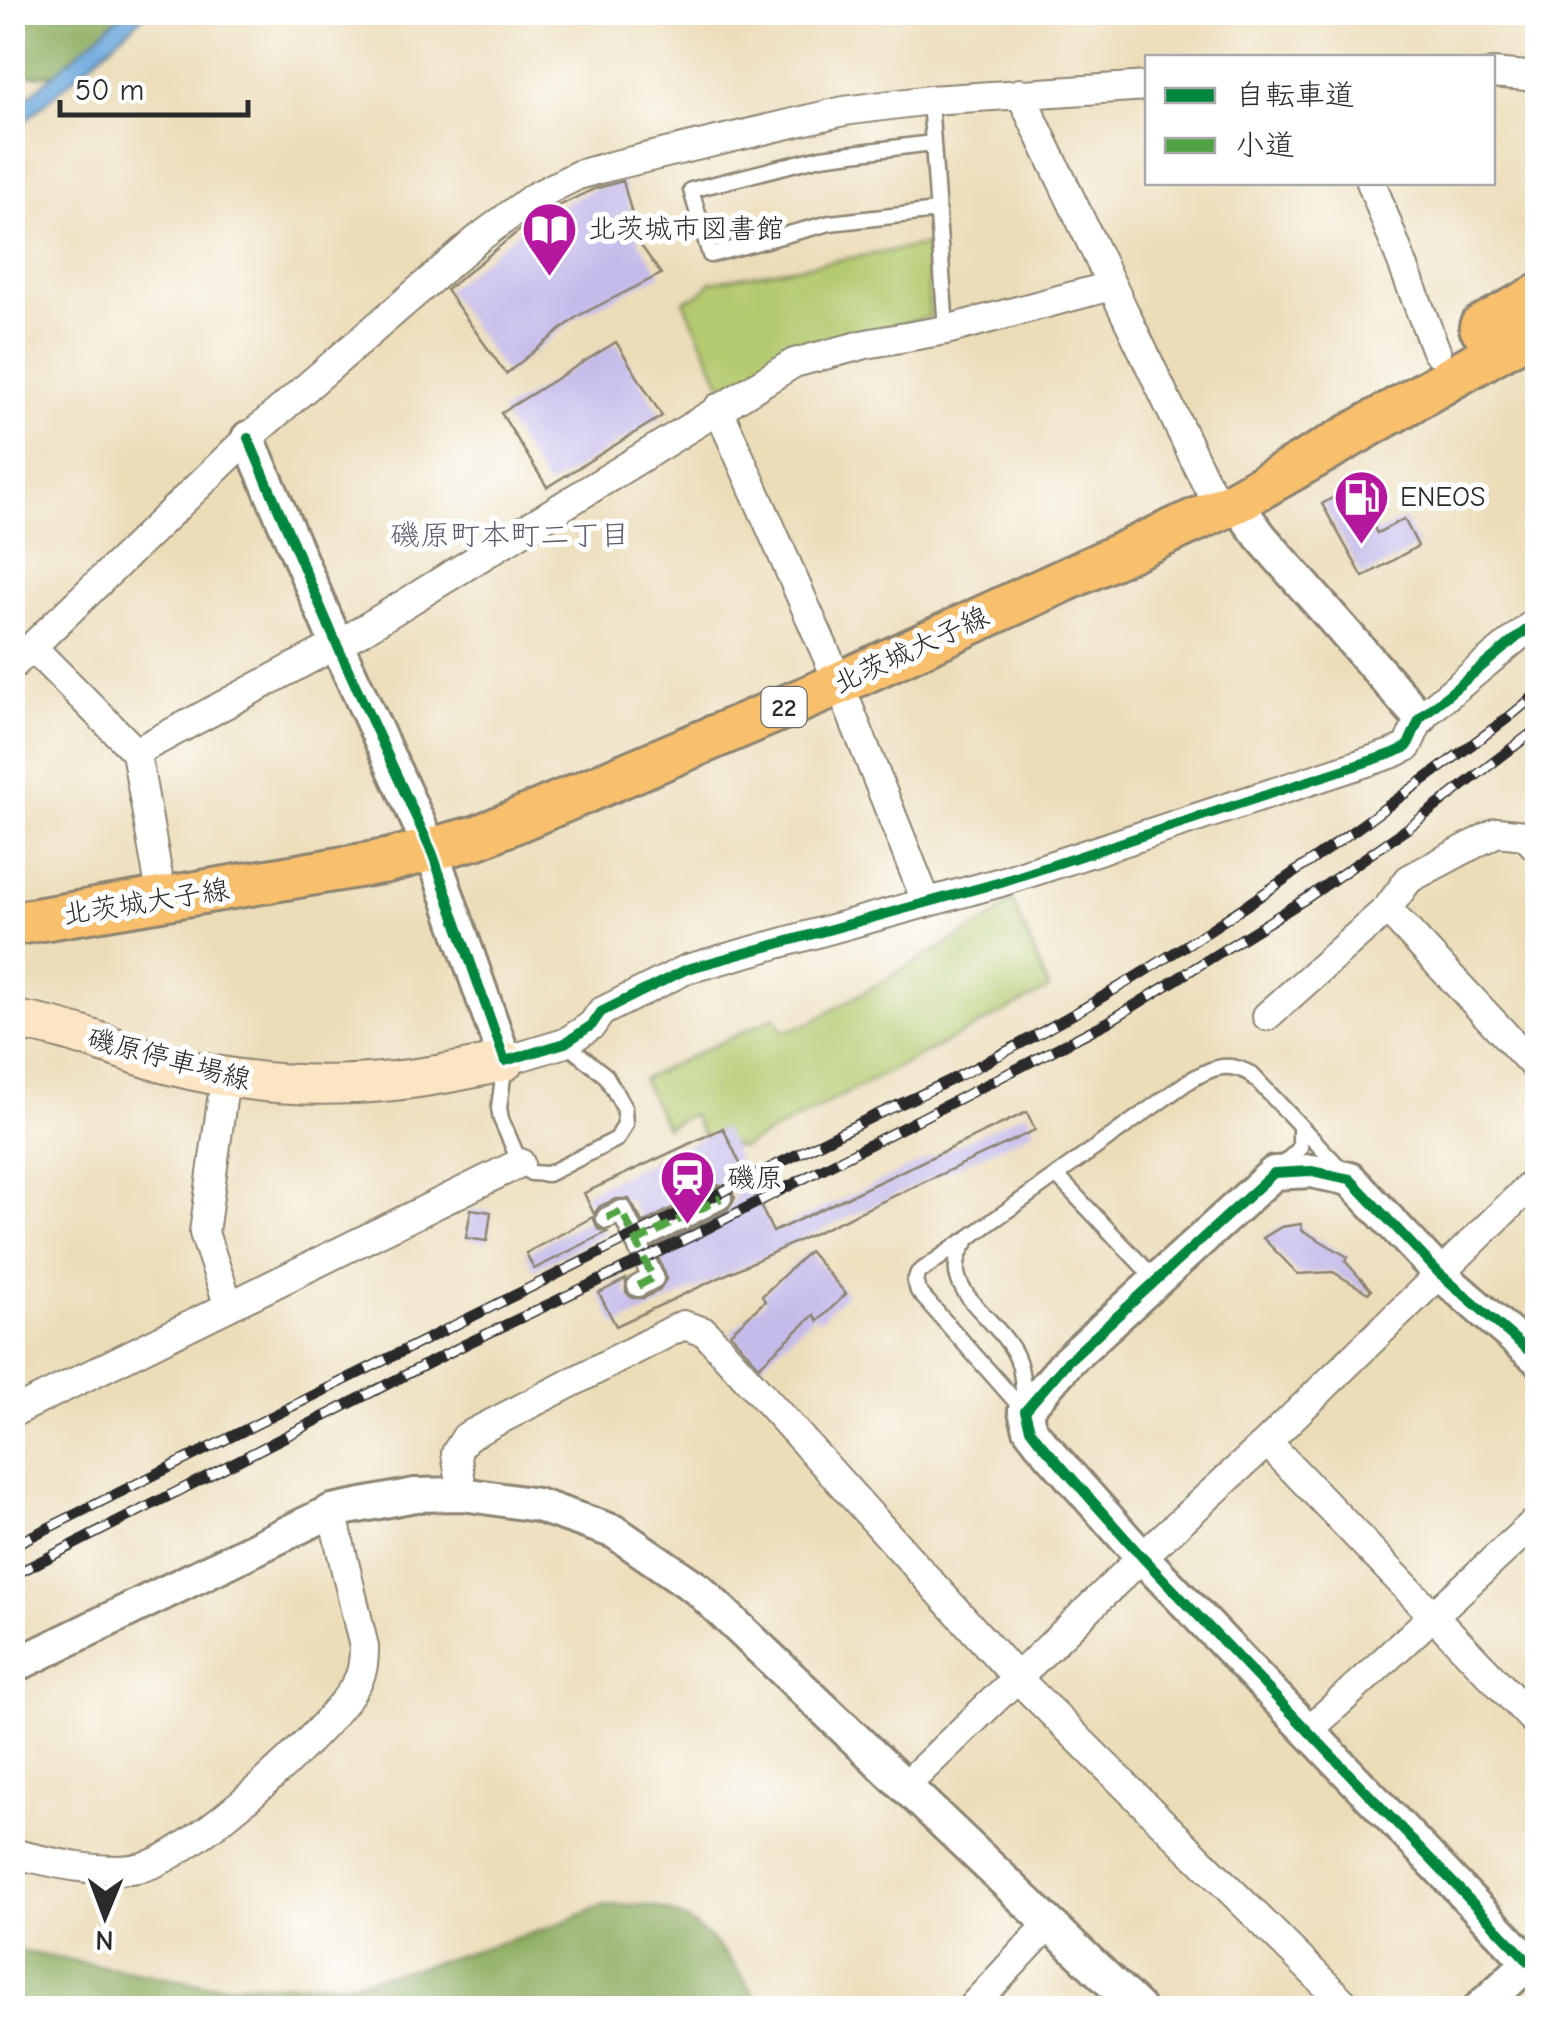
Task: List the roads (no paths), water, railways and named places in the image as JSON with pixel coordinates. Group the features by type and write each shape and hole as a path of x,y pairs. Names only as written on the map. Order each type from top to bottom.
{"main road":[{"path":"1296,467 1320,428 1436,352 1538,296"},
{"name":"北茨城大子線","path":"12,924 432,852 478,837 839,683 1228,506 1526,344"},
{"name":"磯原停車場線","path":"12,1020 55,1028 166,1063 260,1084 324,1087 407,1082 505,1061"}],"street":[{"path":"1495,74 1538,78"},
{"path":"162,900 136,752 22,656 248,438 479,238 534,197 578,176 844,111 930,100 1145,86"},
{"path":"1020,93 1111,286 1228,506 1261,537 1420,718"},
{"path":"1372,185 1436,352"},
{"path":"136,752 337,646 794,364 866,344 946,330 1111,286"},
{"path":"718,408 839,683 926,901"},
{"path":"248,438 337,646 432,852 505,1061 564,1043 592,1026 600,1012 686,969 1001,882 1392,754 1407,747 1420,718 1538,620"},
{"path":"1267,1016 1388,909 1409,879 1497,832 1525,834 1538,849"},
{"path":"1388,909 1538,1070"},
{"path":"225,1078 204,1233 229,1306"},
{"path":"13,1411 520,1164"},
{"path":"1480,2008 1533,1958 1142,1556 1030,1430 1025,1412 1068,1362 1274,1173 1311,1171 1350,1179 1439,1273 1538,1359"},
{"path":"904,1786 1142,1556 1268,1442 1538,1178"},
{"path":"636,1242 721,1198"},
{"path":"613,1218 636,1242 642,1280"},
{"path":"463,1494 456,1453 466,1438 683,1325 705,1332 1016,1677 1349,2008"},
{"path":"1268,1442 1538,1725"},
{"path":"12,1666 332,1511 415,1495 463,1494 537,1505 615,1532 699,1590 1138,2008"},
{"path":"12,1853 54,1863 122,1870 144,1867 173,1854 285,1766 321,1730 358,1682 364,1647 332,1511"},
{"path":"1308,1730 1538,1518"},
{"path":"972,2008 1048,1924"}],"lane":[{"path":"930,100 946,330"},
{"path":"932,142 821,157 691,190 710,255 830,223 937,211"},
{"path":"505,1061 499,1108 520,1164 530,1173 548,1174 617,1140 625,1124 624,1108 606,1076 564,1043"},
{"path":"1025,1412 918,1292 918,1273 1186,1083 1216,1067 1235,1068 1252,1075 1350,1179"},
{"path":"1274,1173 1300,1148 1300,1128"},
{"path":"1057,1176 1156,1280"},
{"path":"970,1237 956,1260 956,1280 1016,1354 1036,1371 1068,1362"},
{"path":"1016,1354 1025,1412"}],"water":[{"path":"124,12 147,13 13,132 13,110"}],"railway":[{"path":"12,1546 1042,1032 1123,985 1280,882 1538,693"},
{"path":"12,1576 468,1343 692,1236 1108,1022 1307,898 1408,828 1538,728"}],"place":[{"name":"北茨城市図書館","path":"549,278"},
{"name":"ENEOS","path":"1361,546"},
{"name":"磯原","path":"688,1227"}],"district":[{"name":"磯原町本町二丁目","path":"510,535"}]}
